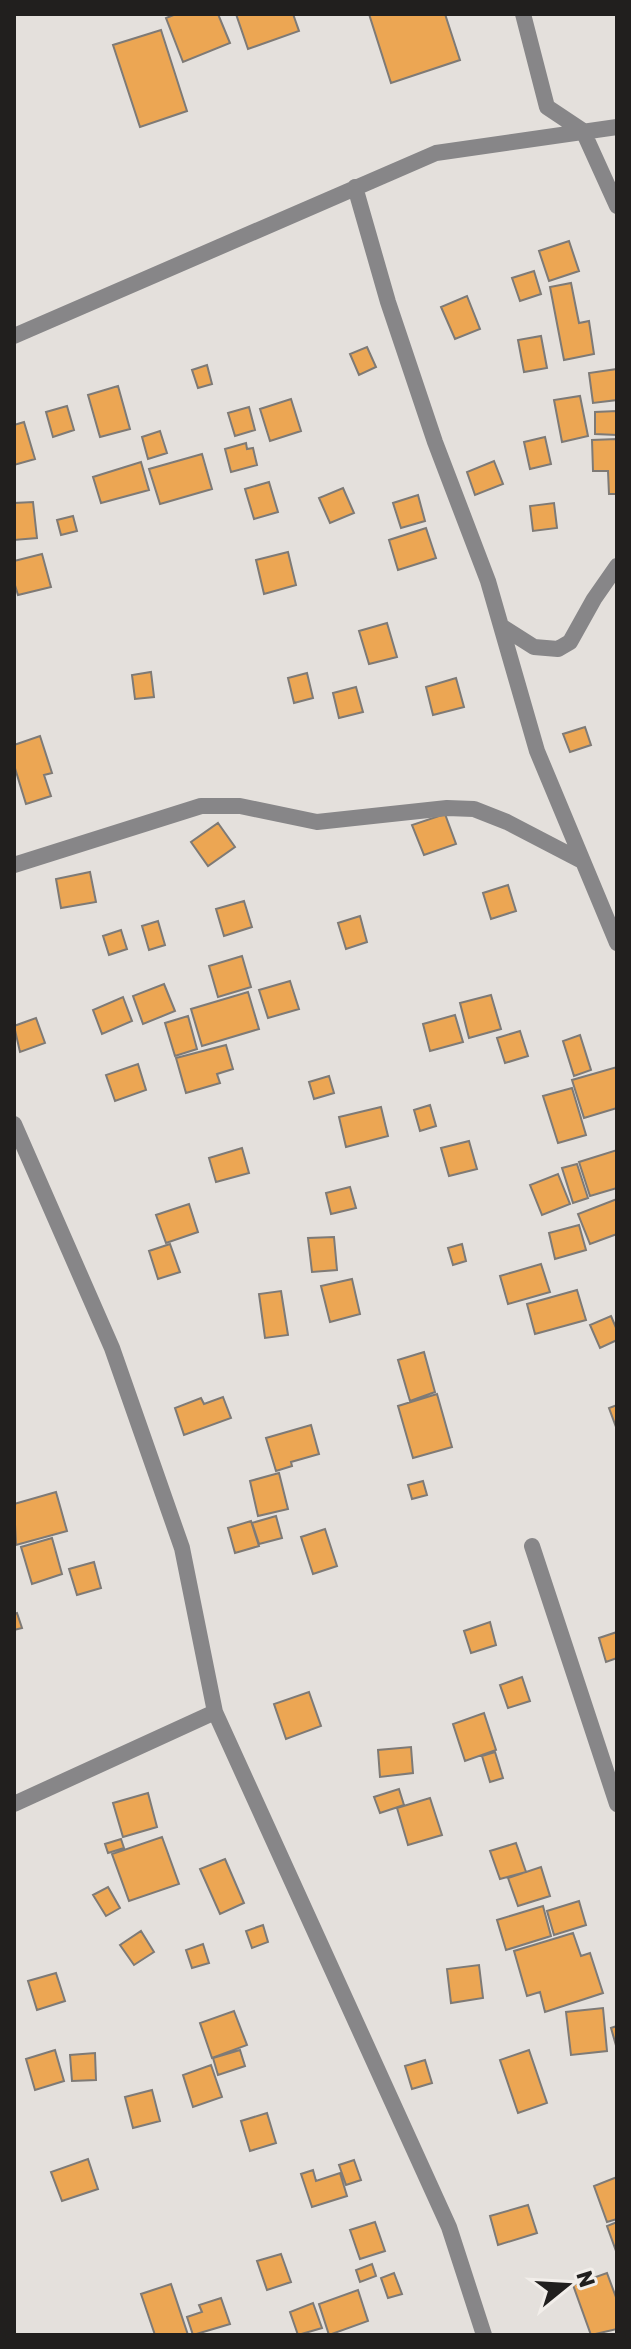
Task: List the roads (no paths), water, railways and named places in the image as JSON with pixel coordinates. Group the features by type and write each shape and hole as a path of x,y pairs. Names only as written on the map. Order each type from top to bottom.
{"street":[{"path":"523,14 547,107 583,131 617,206"},
{"path":"14,336 436,153 617,127"},
{"path":"355,187 388,302 435,442 488,581 537,751 617,943"},
{"path":"501,626 534,647 558,649 570,642 617,566"},
{"path":"14,865 201,806 240,806 317,822 447,808 474,809 507,822 580,860"},
{"path":"14,1124 112,1348 182,1548 215,1712 449,2227 484,2335"},
{"path":"532,1546 617,1804"},
{"path":"14,1804 215,1712"}]}
